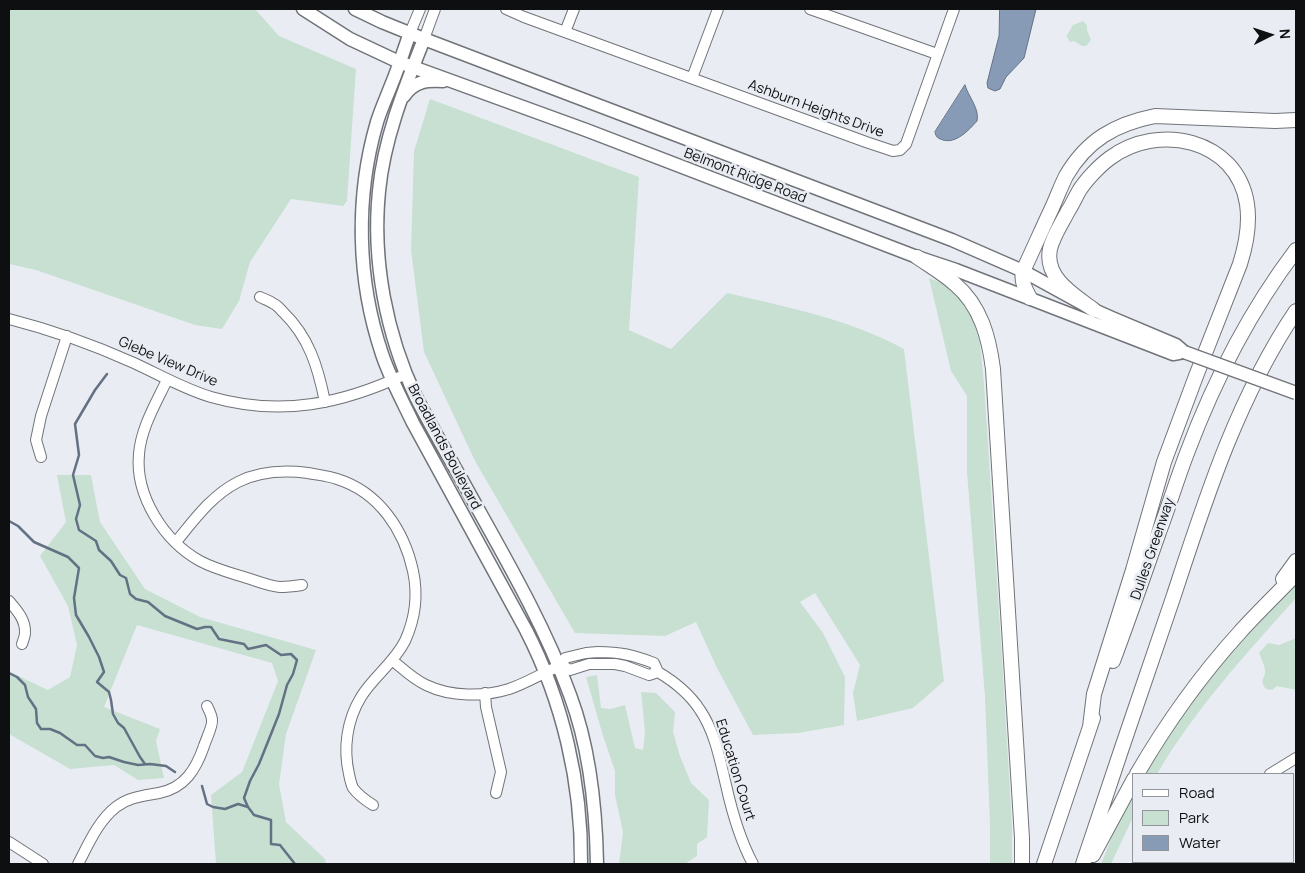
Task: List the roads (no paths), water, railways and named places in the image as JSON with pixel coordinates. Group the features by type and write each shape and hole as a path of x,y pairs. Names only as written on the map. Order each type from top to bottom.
{"highway":[{"path":"1030,298 1023,284 1023,270 1066,177 1080,155 1097,139 1113,129 1136,119 1155,116 1275,121 1296,120"},
{"path":"1090,727 1094,694 1133,570 1164,462 1240,264 1245,245 1248,218 1245,198 1234,174 1222,159 1211,151 1187,141 1167,139 1148,141 1135,144 1110,158 1100,166 1079,190 1052,243 1050,263 1052,271 1064,286 1094,310"},
{"name":"Dulles Greenway","path":"1044,864 1090,727 1201,417 1239,338 1296,250"},
{"path":"917,257 954,283 969,299 988,337 991,354 1022,838 1022,864"},
{"path":"1083,864 1192,539 1219,465 1250,392 1296,311"},
{"path":"1138,773 1179,709 1296,562"},
{"path":"1242,630 1296,574"},
{"path":"1088,864 1132,784"}],"main road":[{"name":"Belmont Ridge Road","path":"303,9 350,39 399,62 586,130 1174,354 1184,352"},
{"name":"Belmont Ridge Road","path":"354,9 424,39 952,240 1023,270 1094,310 1176,345 1184,352 1296,393"},
{"name":"Broadlands Boulevard","path":"410,33 378,122 364,194 362,240 367,298 382,354 392,380 413,423 526,630 551,686 571,760 580,826 581,864"},
{"name":"Broadlands Boulevard","path":"424,39 400,102 389,138 379,191 378,241 382,285 387,310 394,339 406,374 420,404 509,566 560,666 578,722 586,757 594,804 597,864"},
{"path":"400,102 408,90 420,82 432,80 452,81"}],"street":[{"path":"410,33 420,9"},
{"path":"424,39 435,9"},
{"name":"Ashburn Heights Drive","path":"506,9 893,151 900,150 906,144 954,9"},
{"path":"565,32 574,9"},
{"path":"692,78 718,9"},
{"path":"810,9 937,54"},
{"path":"260,298 274,304 292,320 302,334 320,374 325,402"},
{"name":"Glebe View Drive","path":"9,319 67,336 104,350 194,391 237,403 296,406 325,402 352,396 406,374"},
{"path":"41,457 36,440 39,424 67,336"},
{"path":"167,380 143,435 139,454 140,481 149,506 156,518 176,542 198,560 225,572 279,587 302,585"},
{"path":"176,542 207,505 219,494 238,482 260,474 287,471 325,476 348,483 377,502 391,519 401,538 414,575 415,601 412,623 404,642 392,660 368,687 361,698 350,723 347,737 347,765 352,787 361,797 373,805"},
{"path":"9,600 20,614 24,623 26,632 22,644"},
{"name":"Education Court","path":"560,666 565,658 586,653 615,652 627,654 654,663 658,672 672,681 692,699 710,727 736,820 753,864"},
{"path":"392,660 426,685 437,690 463,694 498,692 560,666"},
{"path":"485,693 486,707 501,772 496,793"},
{"path":"78,864 102,822 116,806 136,796 169,790 182,782 193,770 199,760 212,721 207,706"},
{"path":"1272,773 1296,758"},
{"path":"9,842 43,864"}],"water":[{"path":"1000,9 1036,9 1024,58 1006,77 1000,89 995,91 988,88 987,83 999,36"},
{"path":"965,85 977,112 977,121 957,138 948,141 943,140 936,136 935,132"}],"waterway":[{"path":"107,374 75,424 79,455 73,475 80,505 76,519 79,530 96,541 99,550 111,561 120,575 126,578 130,594 136,599 148,602 165,616 197,629 211,627 219,639 244,644 248,649 266,645 281,655 291,654 297,660 287,685 279,714 244,798 248,807"},
{"path":"9,521 18,526 34,542 68,557 79,568 74,598 76,615 99,657 104,672 97,682 109,692 113,714 118,723 124,728 145,764"},
{"path":"9,673 17,677 25,685 28,697 36,709 37,723 41,729 50,729 60,733 77,745 85,745 95,756 109,757 138,765 166,766 175,772"},
{"path":"202,786 207,804 213,807 225,809 238,804 248,807 254,815 271,820 271,844 280,845 295,864"}]}
